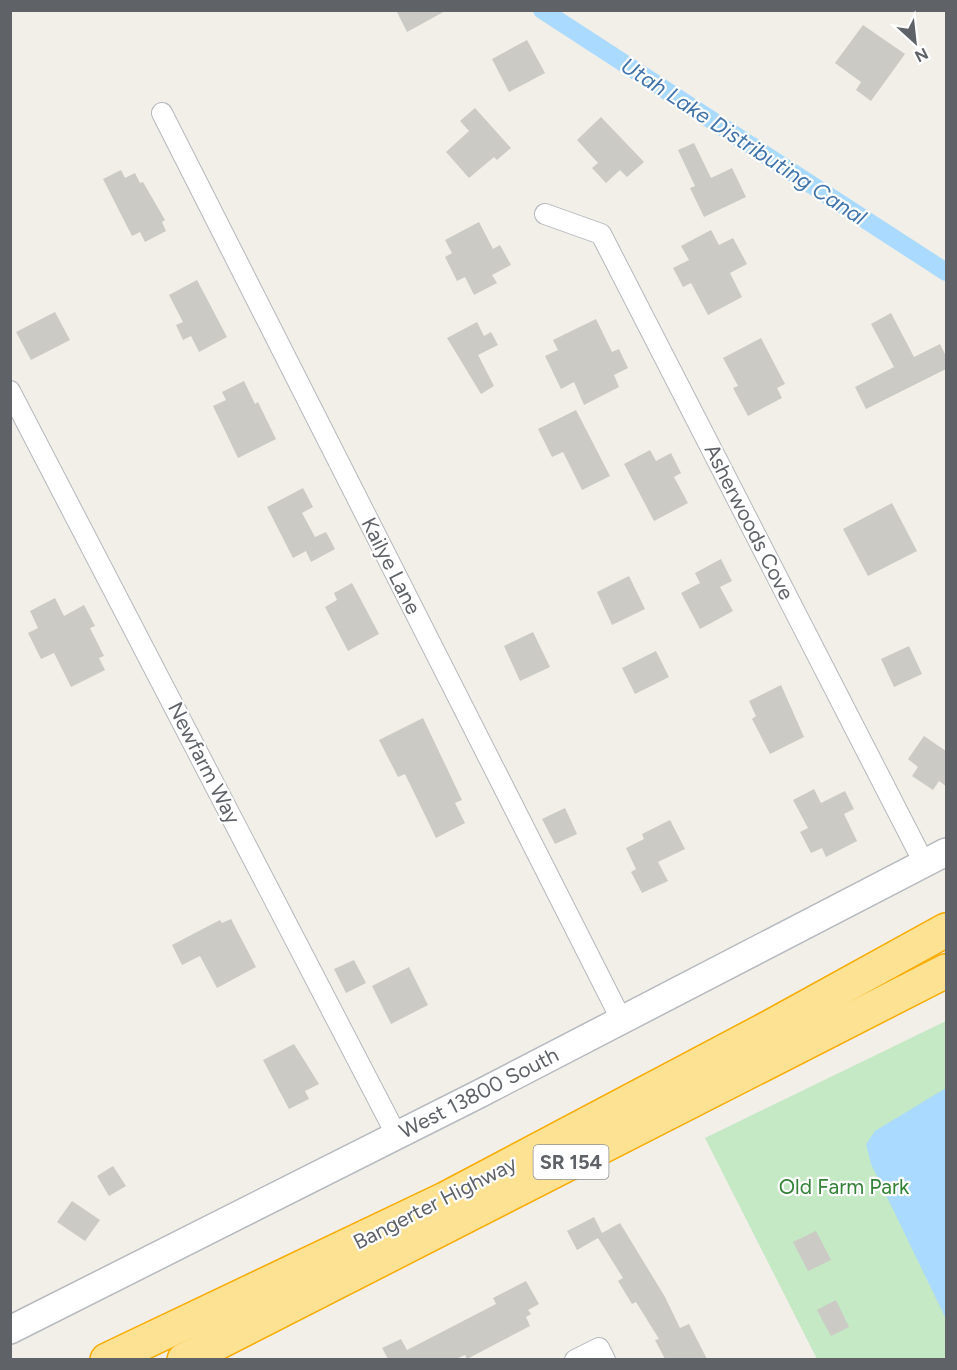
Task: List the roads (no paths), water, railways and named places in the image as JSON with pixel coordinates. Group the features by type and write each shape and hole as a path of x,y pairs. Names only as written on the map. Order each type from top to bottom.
{"highway":[{"name":"Bangerter Highway","path":"107,1359 445,1199 770,1027 946,930"},
{"name":"Bangerter Highway","path":"189,1358 946,971"}],"street":[{"name":"Kailye Lane","path":"162,113 621,1019"},
{"name":"Asherwoods Cove","path":"545,214 601,234 935,858"},
{"name":"Newfarm Way","path":"10,391 397,1136"},
{"name":"West 13800 South","path":"10,1330 397,1136 935,858"},
{"path":"575,1359 602,1354"}],"water":[{"path":"946,1088 946,1319 871,1164 866,1144 875,1131"}],"waterway":[{"name":"Utah Lake Distributing Canal","path":"542,10 946,272"}],"park label":[{"name":"Old Farm Park","path":"844,1187"}]}
